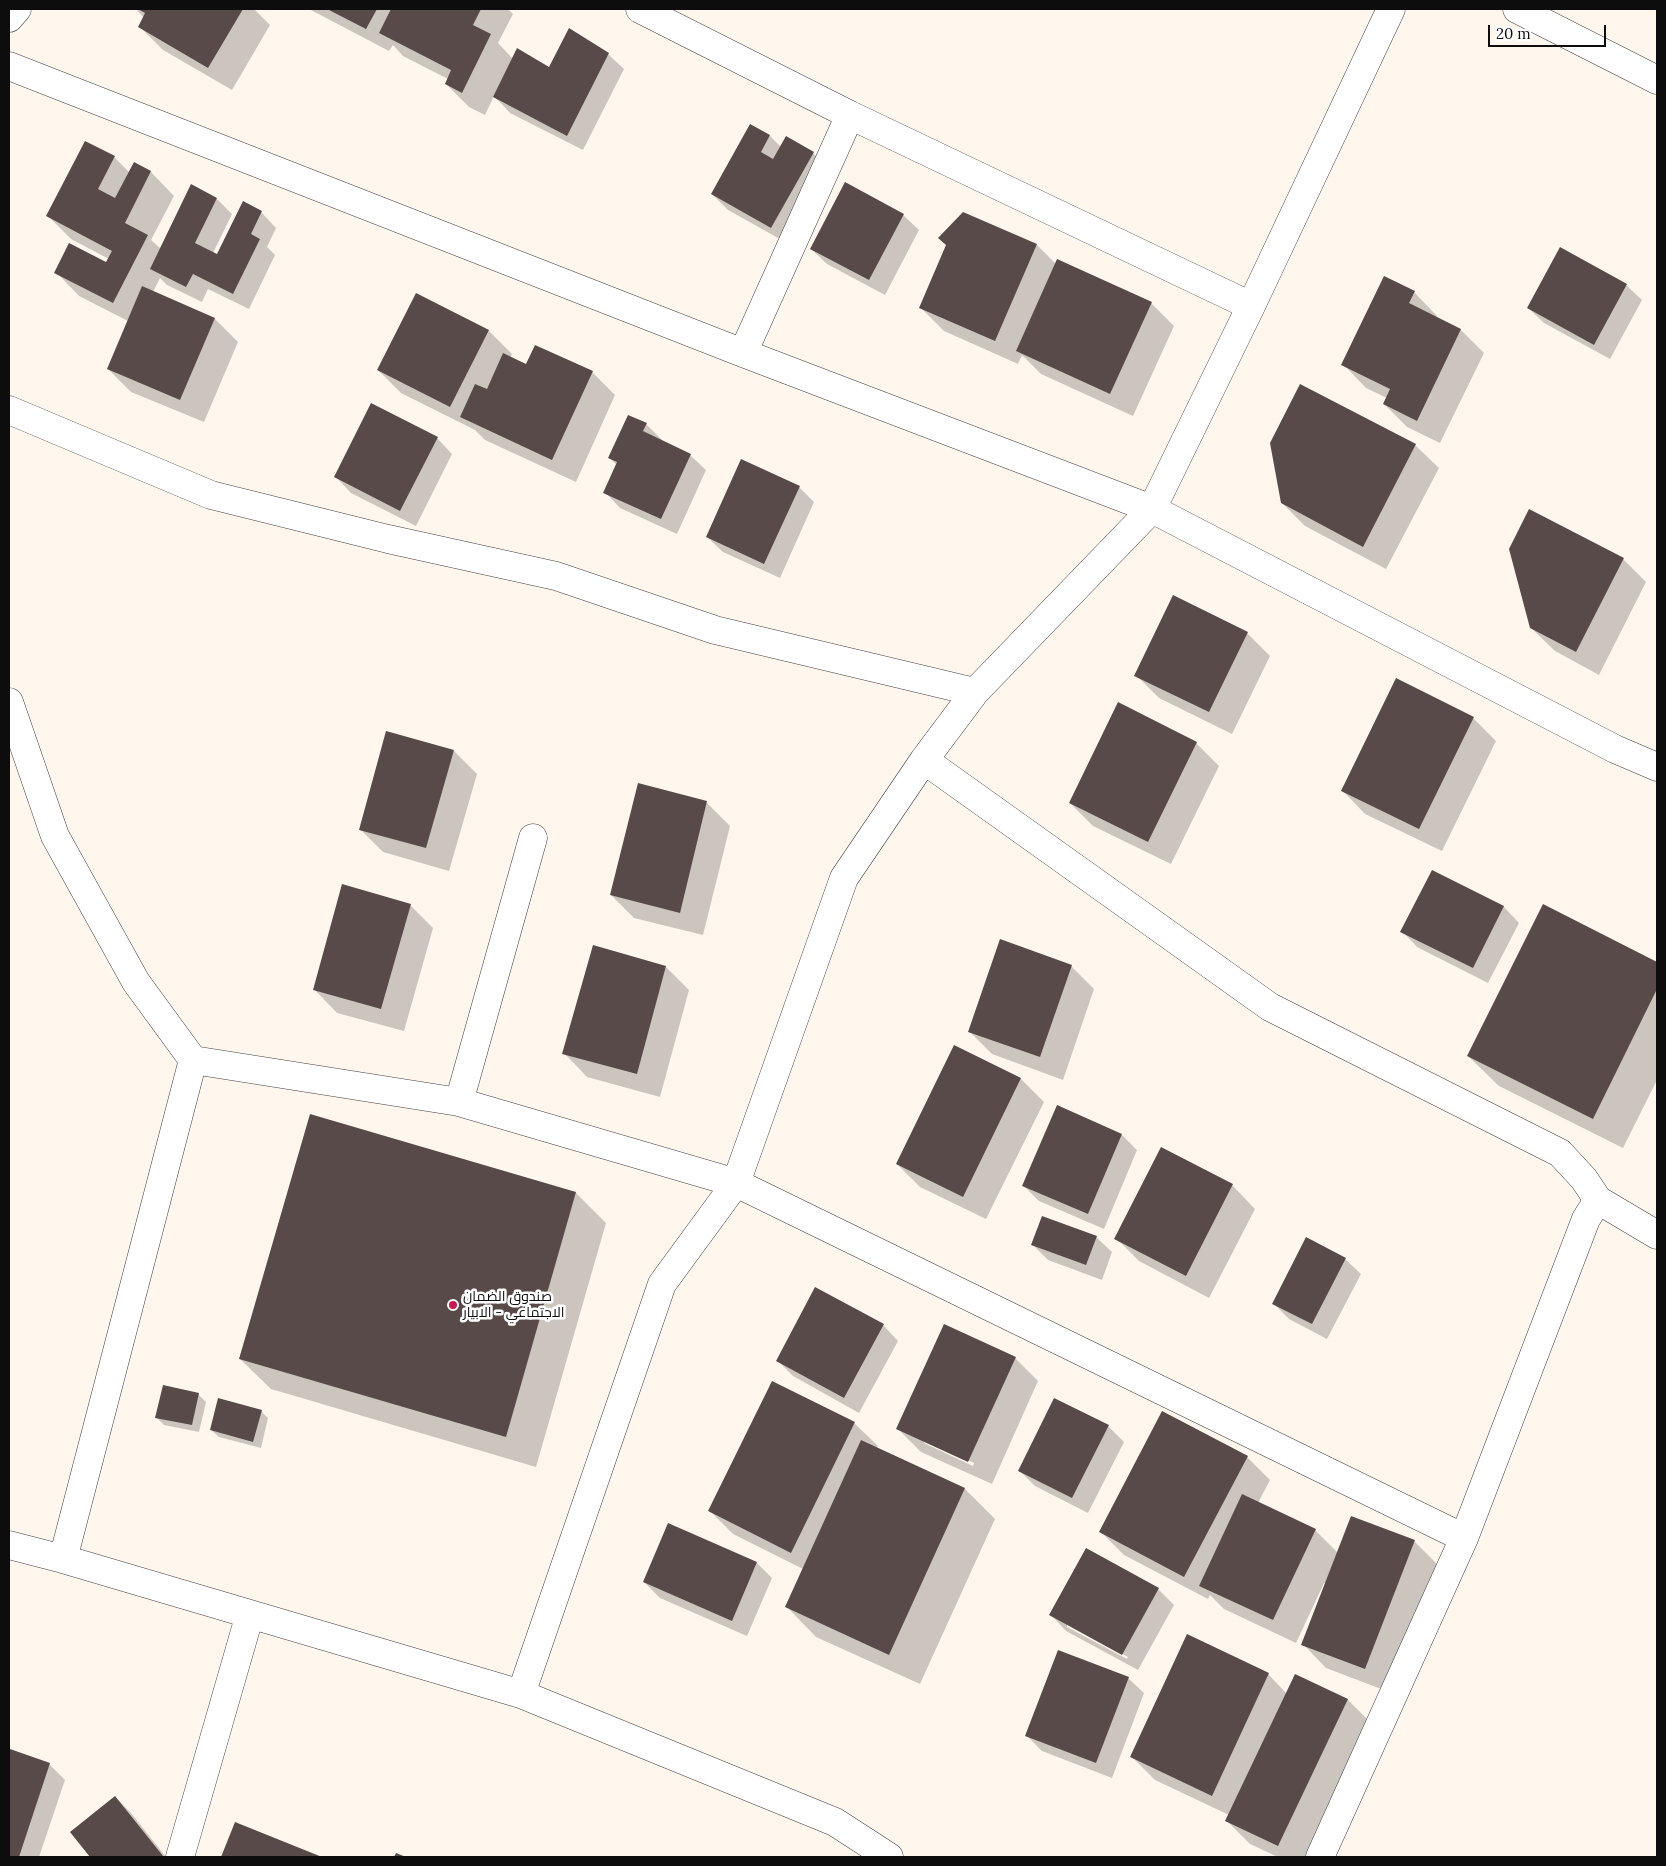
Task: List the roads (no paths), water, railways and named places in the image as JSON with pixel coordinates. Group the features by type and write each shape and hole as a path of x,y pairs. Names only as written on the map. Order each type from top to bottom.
{"street":[{"path":"9,18 17,9"},
{"path":"640,9 850,115 1251,306"},
{"path":"521,1694 662,1284 736,1184 844,878 924,760 975,692 1152,508 1251,306 1391,9"},
{"path":"1517,9 1657,80"},
{"path":"9,66 743,353 1152,508 1616,749 1657,767"},
{"path":"743,353 850,115"},
{"path":"9,410 211,495 388,539 556,576 715,630 975,692"},
{"path":"9,702 55,836 136,982 193,1060 459,1102 736,1184 1464,1538"},
{"path":"924,760 1270,1007 1560,1153 1584,1180 1598,1200 1657,1235"},
{"path":"459,1102 533,838"},
{"path":"62,1559 193,1060"},
{"path":"1320,1857 1464,1538 1586,1219 1598,1200"},
{"path":"9,1545 521,1694 835,1822 889,1857"},
{"path":"180,1857 250,1614"}],"place":[{"name":"صندوق الضمان الاجتماعي - الابيار","path":"453,1305"}]}
